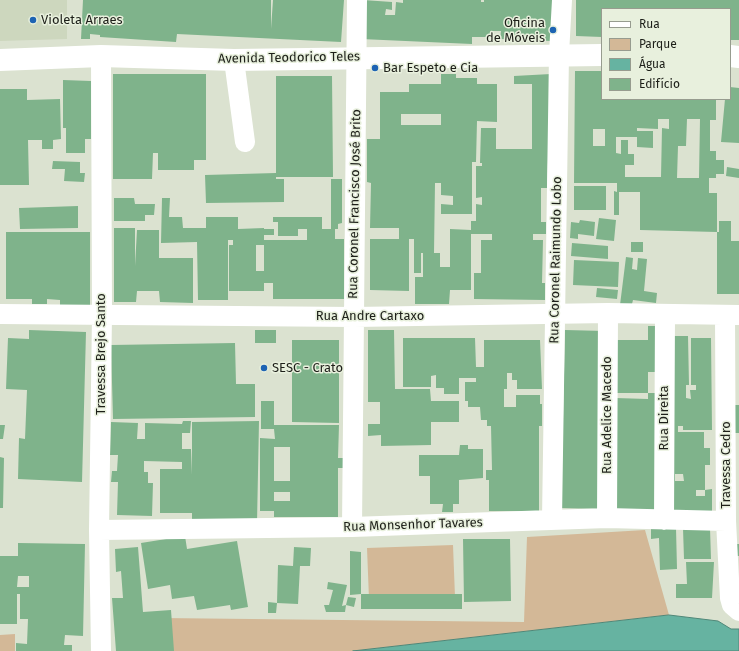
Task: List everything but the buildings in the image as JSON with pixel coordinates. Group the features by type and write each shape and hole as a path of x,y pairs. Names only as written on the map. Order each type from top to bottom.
{"main road":[{"name":"Avenida Teodorico Teles","path":"0,60 101,56 234,60 601,54"}],"street":[{"name":"Rua Coronel Francisco José Brito","path":"352,527 357,0"},
{"name":"Rua Coronel Raimundo Lobo","path":"552,519 559,54 562,0"},
{"name":"Travessa Brejo Santo","path":"101,56 102,315 99,530 102,651"},
{"path":"234,60 245,142"},
{"name":"Rua Andre Cartaxo","path":"0,314 354,317 608,313 732,315"},
{"name":"Rua Adelice Macedo","path":"607,518 608,313"},
{"name":"Rua Direita","path":"664,520 665,315"},
{"name":"Travessa Cedro","path":"732,315 726,521 730,598 732,605 739,611"},
{"name":"Rua Monsenhor Tavares","path":"99,530 352,527 607,518 726,521"}],"shaded area":[{"name":"Violeta Arraes","path":"0,0 67,0 67,39 0,41"}],"green space":[{"path":"645,530 669,615 353,651 163,651 161,618 524,622 527,537"},
{"path":"453,545 455,597 369,599 367,548"},
{"path":"15,634 15,651 0,651 0,635"}],"water":[{"path":"669,615 718,621 731,629 739,629 739,651 353,651"}],"place":[{"name":"Violeta Arraes","path":"33,20"},
{"name":"Oficina de Móveis","path":"553,30"},
{"name":"Bar Espeto e Cia","path":"375,68"},
{"name":"SESC - Crato","path":"264,368"}]}
